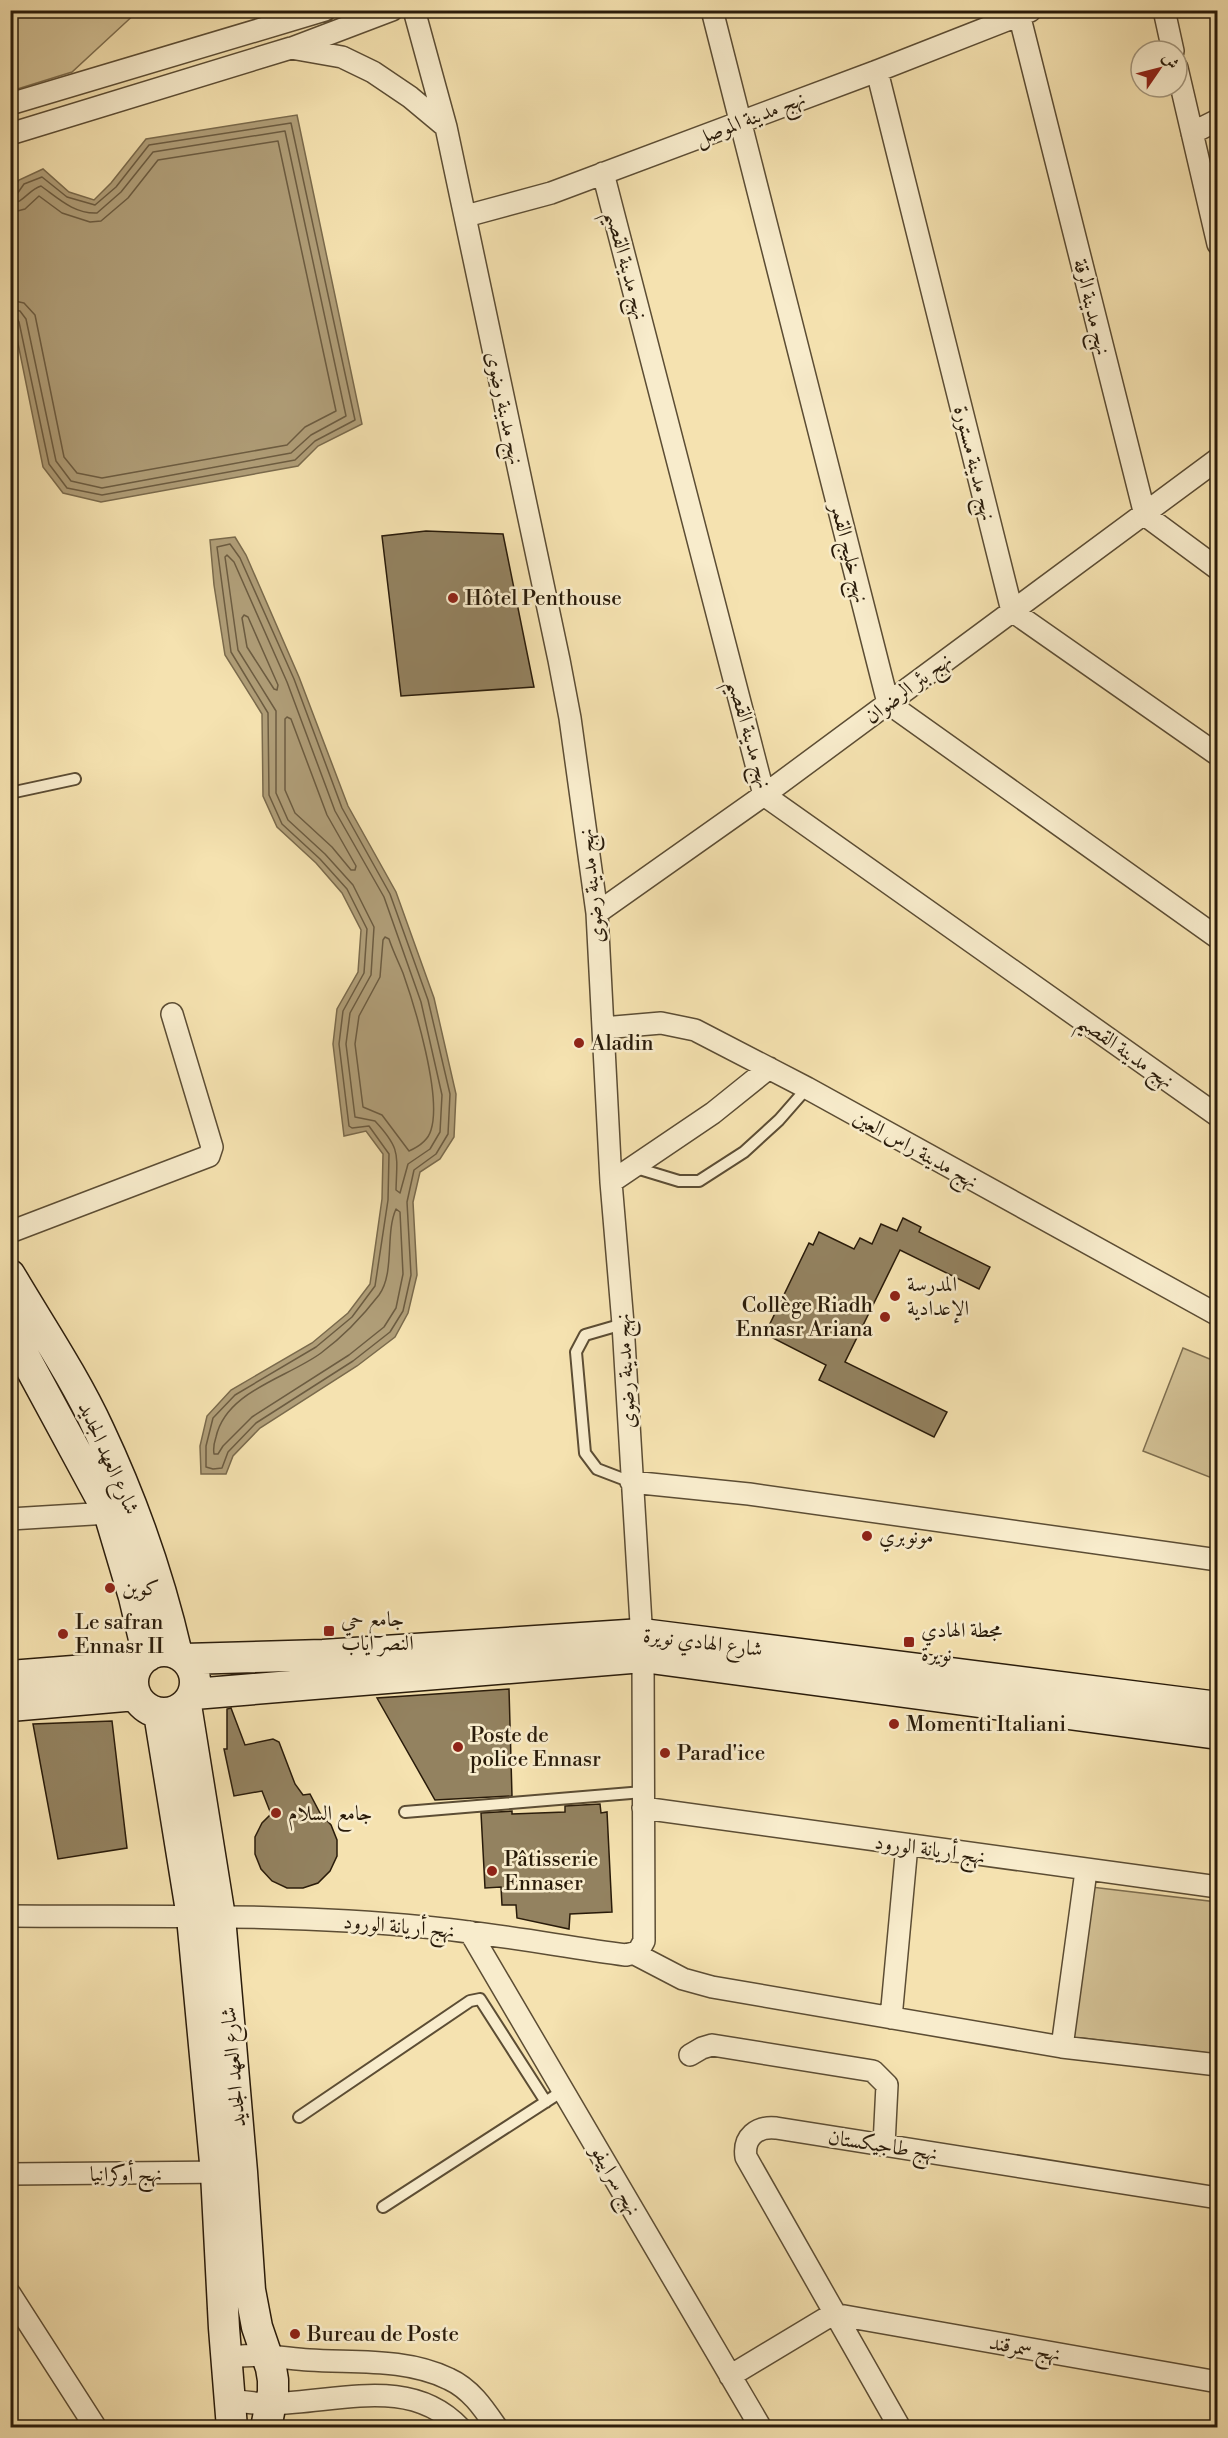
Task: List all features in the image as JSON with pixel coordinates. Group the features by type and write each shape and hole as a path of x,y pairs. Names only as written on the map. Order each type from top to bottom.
{"main road":[{"name":"شارع العهد الجديد","path":"10,1275 99,1428 132,1507 162,1591 181,1656 194,1672 195,1687 160,1688"},
{"name":"شارع العهد الجديد","path":"10,1330 109,1513 160,1688 206,1917 229,2173 257,2326 273,2380 268,2416"},
{"name":"شارع الهادي نويرة","path":"642,1646 1218,1734"},
{"name":"شارع الهادي نويرة","path":"10,1706 329,1669 642,1646 1218,1707"},
{"name":"شارع الهادي نويرة","path":"160,1688 162,1651 181,1656 329,1669"},
{"name":"شارع الهادي نويرة","path":"10,1676 160,1688"},
{"name":"شارع العهد الجديد","path":"229,2173 226,2358 231,2420"}],"street":[{"path":"10,104 325,10"},
{"path":"10,134 291,48 392,10"},
{"name":"نهج مدينة رضوى","path":"414,10 446,127 466,216 568,706 597,913 611,1182 642,1646"},
{"name":"نهج خليج القمر","path":"712,10 888,703"},
{"path":"1164,10 1170,39"},
{"name":"نهج مدينة الموصل","path":"466,216 550,193 877,71 1022,12"},
{"name":"نهج مدينة الرقة","path":"1022,12 1145,514"},
{"path":"291,48 342,57 373,72 410,97 446,127"},
{"name":"نهج مدينة مستورة","path":"877,71 1012,611"},
{"path":"1184,99 1218,244"},
{"path":"1192,133 1218,120"},
{"name":"نهج مدينة القصيم","path":"603,173 764,795 1218,1116"},
{"name":"نهج بئر الرضوان","path":"597,913 764,795 1218,459"},
{"path":"1145,514 1218,569"},
{"path":"1012,611 1218,755"},
{"path":"888,703 1218,938"},
{"path":"10,1232 209,1156 212,1147 172,1014"},
{"name":"نهج مدينة راس العين","path":"603,1028 661,1023 695,1030 807,1088 1218,1316"},
{"path":"611,1182 713,1113 769,1068"},
{"path":"631,1482 749,1494 1218,1560"},
{"path":"10,1519 109,1513"},
{"path":"642,1646 645,1933 641,1948 635,1954 683,1979 712,1987 1062,2047 1218,2065"},
{"name":"نهج أريانة الورود","path":"643,1800 907,1845 1086,1871 1218,1887"},
{"path":"891,2018 907,1845"},
{"path":"1062,2047 1086,1871"},
{"name":"نهج أريانة الورود","path":"10,1916 206,1917 346,1921 470,1932 626,1956 635,1954"},
{"name":"نهج سراييفو","path":"470,1932 761,2427"},
{"path":"690,2055 712,2045 873,2071 887,2085 884,2145"},
{"name":"نهج طاجيكستان","path":"833,2314 746,2157 747,2143 754,2132 765,2127 1218,2198"},
{"name":"نهج أوكرانيا","path":"10,2174 229,2173"},
{"path":"10,2294 96,2427"},
{"path":"730,2376 833,2314 900,2427"},
{"name":"نهج سمرقند","path":"833,2314 1218,2382"},
{"path":"226,2358 246,2355 381,2363 433,2373 450,2379 467,2391 480,2403 497,2427"},
{"path":"231,2420 250,2403 268,2416 345,2396 400,2397 423,2402 441,2410 460,2427"}],"lane":[{"path":"10,793 75,779"},
{"path":"633,1167 679,1181 699,1181 744,1152 779,1120 807,1088"},
{"path":"622,1324 585,1335 576,1352 585,1453 597,1469 631,1482"},
{"path":"405,1812 643,1800"},
{"path":"299,2116 470,2001 480,1999 546,2102"},
{"path":"383,2207 564,2090"}],"shaded area":[{"path":"11,10 138,11 72,72 11,91"},
{"path":"1183,1348 1217,1362 1217,1480 1143,1451"},
{"path":"1091,1887 1217,1902 1217,2054 1074,2037"}],"water":[{"path":"297,115 362,424 318,446 298,466 101,502 63,493 43,467 11,309 11,194 19,180 43,169 69,192 94,200 111,183 146,139"},
{"path":"235,537 246,555 299,677 348,806 396,892 434,998 456,1094 454,1137 440,1159 420,1172 413,1202 417,1275 408,1313 395,1337 357,1366 260,1428 233,1456 226,1474 201,1474 200,1446 207,1416 231,1390 312,1343 348,1313 370,1284 382,1199 383,1154 366,1131 344,1136 333,1044 337,1009 358,972 361,930 342,893 316,863 277,827 263,796 262,714 225,655 214,585 210,540"}],"building":[{"name":"Hôtel Penthouse","path":"426,531 503,534 534,687 401,696 382,536"},
{"path":"903,1218 921,1227 919,1232 990,1267 979,1289 900,1250 845,1362 947,1412 934,1437 819,1380 826,1365 765,1334 809,1243 813,1245 819,1232 854,1249 860,1238 872,1244 881,1224 897,1231"},
{"name":"Poste de police Ennasr","path":"509,1689 512,1796 435,1800 377,1698"},
{"path":"231,1708 245,1745 273,1739 279,1742 295,1784 303,1795 310,1794 320,1813 331,1825 337,1840 337,1856 330,1871 318,1883 303,1888 287,1888 272,1881 261,1869 255,1854 255,1837 262,1823 271,1814 262,1791 234,1796 224,1749 227,1749 227,1709"},
{"path":"112,1721 127,1848 58,1859 33,1724"},
{"path":"600,1804 601,1813 607,1812 612,1912 570,1914 569,1929 517,1918 516,1905 502,1905 501,1887 485,1888 481,1813 565,1812 565,1806"}],"place":[{"name":"Hôtel Penthouse","path":"453,598"},
{"name":"Aladin","path":"579,1043"},
{"name":"المدرسة الإعدادية","path":"895,1296"},
{"name":"Collège Riadh Ennasr Ariana","path":"885,1317"},
{"name":"مونوبري","path":"867,1536"},
{"name":"كوين","path":"110,1588"},
{"name":"جامع حي النصر اياب","path":"329,1631"},
{"name":"Le safran Ennasr II","path":"63,1634"},
{"name":"مجطة الهادي نويرة","path":"909,1642"},
{"name":"Momenti Italiani","path":"894,1724"},
{"name":"Poste de police Ennasr","path":"458,1747"},
{"name":"Parad'ice","path":"665,1753"},
{"name":"جامع السلام","path":"276,1813"},
{"name":"Pâtisserie Ennaser","path":"492,1871"},
{"name":"Bureau de Poste","path":"295,2334"}]}
